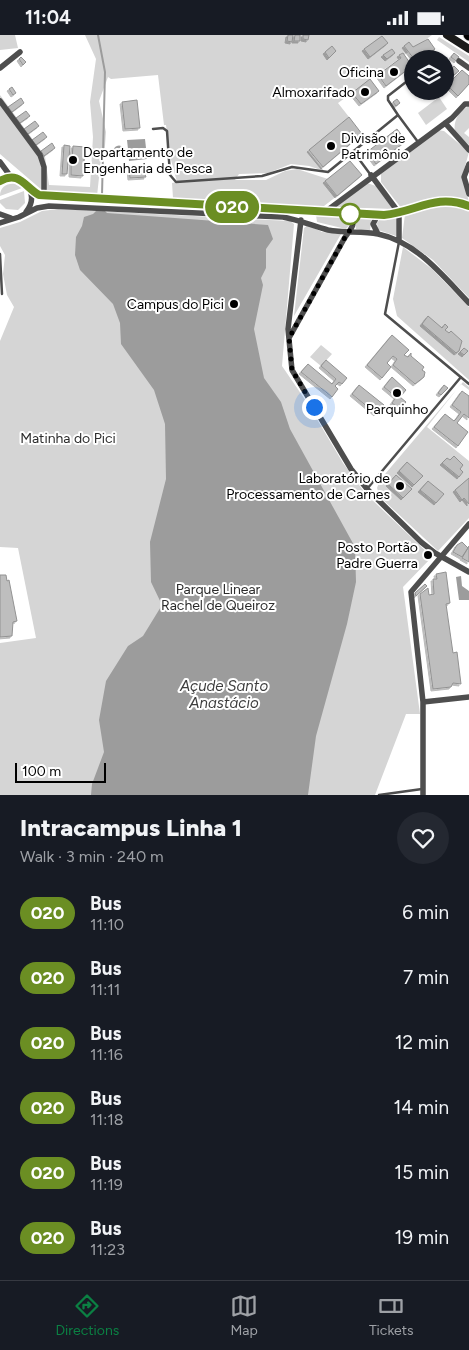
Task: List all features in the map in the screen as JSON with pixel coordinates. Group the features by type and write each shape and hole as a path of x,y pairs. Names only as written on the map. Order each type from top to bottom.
{"main road":[{"path":"447,35 469,49"}],"street":[{"path":"0,68 20,52"},
{"path":"459,61 469,67"},
{"path":"324,212 445,123 467,104 469,96"},
{"path":"0,101 40,155 44,167 44,189"},
{"path":"445,123 469,150"},
{"path":"0,162 11,177"},
{"path":"469,165 464,177 469,194"},
{"path":"372,175 399,213 399,241"},
{"path":"0,181 11,177 20,179 39,195 378,215 399,213 434,202 454,202 469,206"},
{"path":"24,214 31,204 30,188"},
{"path":"0,223 43,206 107,207 301,220 329,230 378,234 399,241 425,259 469,303"},
{"path":"289,338 348,232 353,227 354,223 350,213"},
{"path":"0,214 13,218"},
{"path":"378,215 374,224 378,234"},
{"path":"301,220 289,338 292,370 351,469 367,489 421,542 440,556 469,571"},
{"path":"423,792 423,702 411,592 469,524"},
{"path":"423,702 469,697"}],"lane":[{"path":"404,84 388,96 388,100 418,142"},
{"path":"153,129 163,128 167,131 170,175 176,182 262,177 292,167 325,172 398,115"},
{"path":"354,151 372,175"},
{"path":"399,241 385,314 469,384"},
{"path":"0,253 2,294"},
{"path":"367,489 460,377"},
{"path":"379,795 423,792"}],"green space":[{"path":"0,35 15,35 18,48 0,50"},
{"path":"85,35 432,35 411,50 404,50 404,55 338,103 349,117 308,151 324,171 309,166 291,164 268,173 239,174 235,180 266,180 285,171 297,169 328,179 325,181 337,196 324,206 316,207 173,198 172,183 177,182 170,156 166,125 164,125 158,75 111,79 108,77 99,101 106,132 104,159 101,159 97,196 43,191 0,154 0,95 45,156 49,185 90,187 93,137 90,102 96,59"},
{"path":"439,37 469,56 469,62 454,50 437,40"},
{"path":"435,100 441,100 447,109 426,125 418,113"},
{"path":"469,106 469,128 464,133 469,137 469,145 455,133 455,125 457,117"},
{"path":"437,130 444,131 469,152 462,177 469,202 452,197 443,197 426,200 402,209 381,182 381,174"},
{"path":"367,183 376,186 393,209 336,207"},
{"path":"15,184 22,188 0,196 4,186"},
{"path":"24,191 25,203 18,210 6,209 0,203 0,200"},
{"path":"441,204 469,209 469,298 433,260 402,238 405,214 424,207"},
{"name":"Parque Linear Rachel de Queiroz","path":"58,209 290,221 294,224 282,366 308,404 343,463 365,493 432,557 403,587 420,714 406,714 375,795 0,795 0,643 36,638 18,548 0,547 0,341 14,307 7,295 3,274 5,255 0,246 0,228 20,222 42,211"},
{"path":"316,215 347,217 350,224 346,229 317,222"},
{"path":"354,217 372,218 370,230 356,229"},
{"path":"396,218 396,236 378,230 377,223 380,219"},
{"path":"308,225 322,232 341,234 294,316 304,228"},
{"path":"403,247 432,269 469,307 469,380 397,316 393,299"},
{"path":"321,345 332,354 321,366 310,357"},
{"path":"463,382 469,387 469,390 461,384"},
{"path":"457,389 427,427 469,461 469,518 438,551 380,497 377,488 380,480"}],"water":[{"path":"145,139 146,148 128,149 127,140"},
{"path":"119,145 125,151 119,157 113,151"},
{"path":"146,150 147,159 129,161 128,152"},
{"name":"Açude Santo Anastácio","path":"96,211 268,225 273,239 266,249 266,268 261,278 263,285 254,329 264,378 281,402 290,429 355,547 356,582 347,624 316,736 308,795 91,795 92,784 104,752 99,720 106,681 128,646 143,636 162,605 151,582 150,542 166,479 165,424 154,390 121,344 120,323 113,304 80,270 75,255 76,237 84,217"},
{"path":"461,576 462,586 469,591 469,600 459,600 456,577"}],"building":[{"path":"288,35 293,35 292,42 287,41"},
{"path":"295,35 300,35 300,41 294,41"},
{"path":"303,35 309,35 308,40 303,39"},
{"path":"382,36 388,43 370,57 364,49"},
{"path":"428,39 435,49 407,50 404,46 409,42 413,47"},
{"path":"332,46 336,51 329,58 325,52"},
{"path":"392,49 395,53 387,59 383,55"},
{"name":"Oficina","path":"403,53 404,54 404,72 386,86 378,75 401,58 399,55"},
{"path":"454,53 459,57 456,61 454,59"},
{"path":"21,57 26,62 23,65 19,59"},
{"path":"454,66 459,71 454,75"},
{"path":"462,70 469,76 469,84 458,96 454,92 454,78"},
{"name":"Almoxarifado","path":"370,79 379,91 361,104 352,93"},
{"path":"12,87 16,93 13,95 9,89"},
{"path":"21,98 24,103 12,112 8,107"},
{"path":"397,99 400,103 396,106 393,102"},
{"path":"137,100 140,128 125,129 122,102"},
{"path":"26,111 30,116 20,123 16,118"},
{"name":"Divisão de Patrimônio","path":"349,117 362,134 323,167 309,150"},
{"path":"35,121 39,126 28,134 24,129"},
{"path":"397,129 406,141 376,164 367,152"},
{"path":"43,132 47,137 36,145 32,140"},
{"path":"52,143 55,148 44,156 41,151"},
{"name":"Departamento de Engenharia de Pesca","path":"64,145 70,146 69,158 72,158 73,146 85,147 83,176 71,175 71,162 68,162 67,174 62,174"},
{"path":"350,161 362,175 337,196 325,181"},
{"path":"142,167 146,177 130,178 129,168"},
{"path":"428,316 442,328 445,324 448,327 445,330 449,333 451,331 462,341 459,351 456,353 422,324"},
{"path":"392,335 409,350 404,355 408,357 411,353 411,356 424,367 422,370 425,372 424,377 415,384 393,365 397,359 393,356 387,363 391,367 382,378 367,365"},
{"path":"464,348 468,351 464,355 460,352"},
{"path":"326,360 347,378 342,384 339,382 335,386 338,389 332,397 301,372 308,364 332,384 336,379 321,366"},
{"name":"Parquinho","path":"392,377 406,390 400,397 406,402 400,409 392,403 396,397 384,387"},
{"path":"359,385 384,405 376,414 352,394"},
{"path":"444,385 448,388 441,395 438,393"},
{"path":"462,391 469,396 469,418 464,414 457,423 468,432 458,446 434,427 445,414 454,421 456,419 461,412 452,405"},
{"path":"454,456 463,465 460,469 463,472 459,477 442,463 447,458 450,460"},
{"path":"407,462 423,476 414,485 399,471"},
{"name":"Laboratório de Processamento de Carnes","path":"396,475 412,489 403,498 388,484"},
{"path":"469,478 469,504 464,498 462,500 455,490"},
{"path":"428,481 444,494 436,503 420,490"},
{"path":"462,542 468,548 462,557 453,552 457,545"},
{"path":"469,546 469,562 462,558"},
{"path":"446,572 450,603 446,604 453,653 457,652 461,684 453,683 451,687 433,689 420,594 428,588 429,595 434,594 433,579 437,579 436,574"},
{"path":"0,575 6,575 7,581 9,580 17,621 13,622 12,636 0,637"},
{"path":"425,584 427,586 416,596 415,593"}],"waterway":[{"path":"98,35 105,72 102,195"}],"bus line":[{"name":"020","path":"0,181 16,177 39,195 251,209 384,215 399,213 422,204 434,202 454,202 469,206"}],"place":[{"name":"Oficina","path":"394,72"},
{"name":"Almoxarifado","path":"365,92"},
{"name":"Divisão de Patrimônio","path":"331,146"},
{"name":"Departamento de Engenharia de Pesca","path":"73,160"},
{"name":"Campus do Pici","path":"234,304"},
{"name":"Parquinho","path":"397,393"},
{"name":"Laboratório de Processamento de Carnes","path":"400,486"},
{"name":"Posto Portão Padre Guerra","path":"428,555"}],"route":[{"path":"314,407 292,370 289,338 348,232 353,227 354,223 350,214"}],"park label":[{"name":"Matinha do Pici","path":"68,438"}]}
